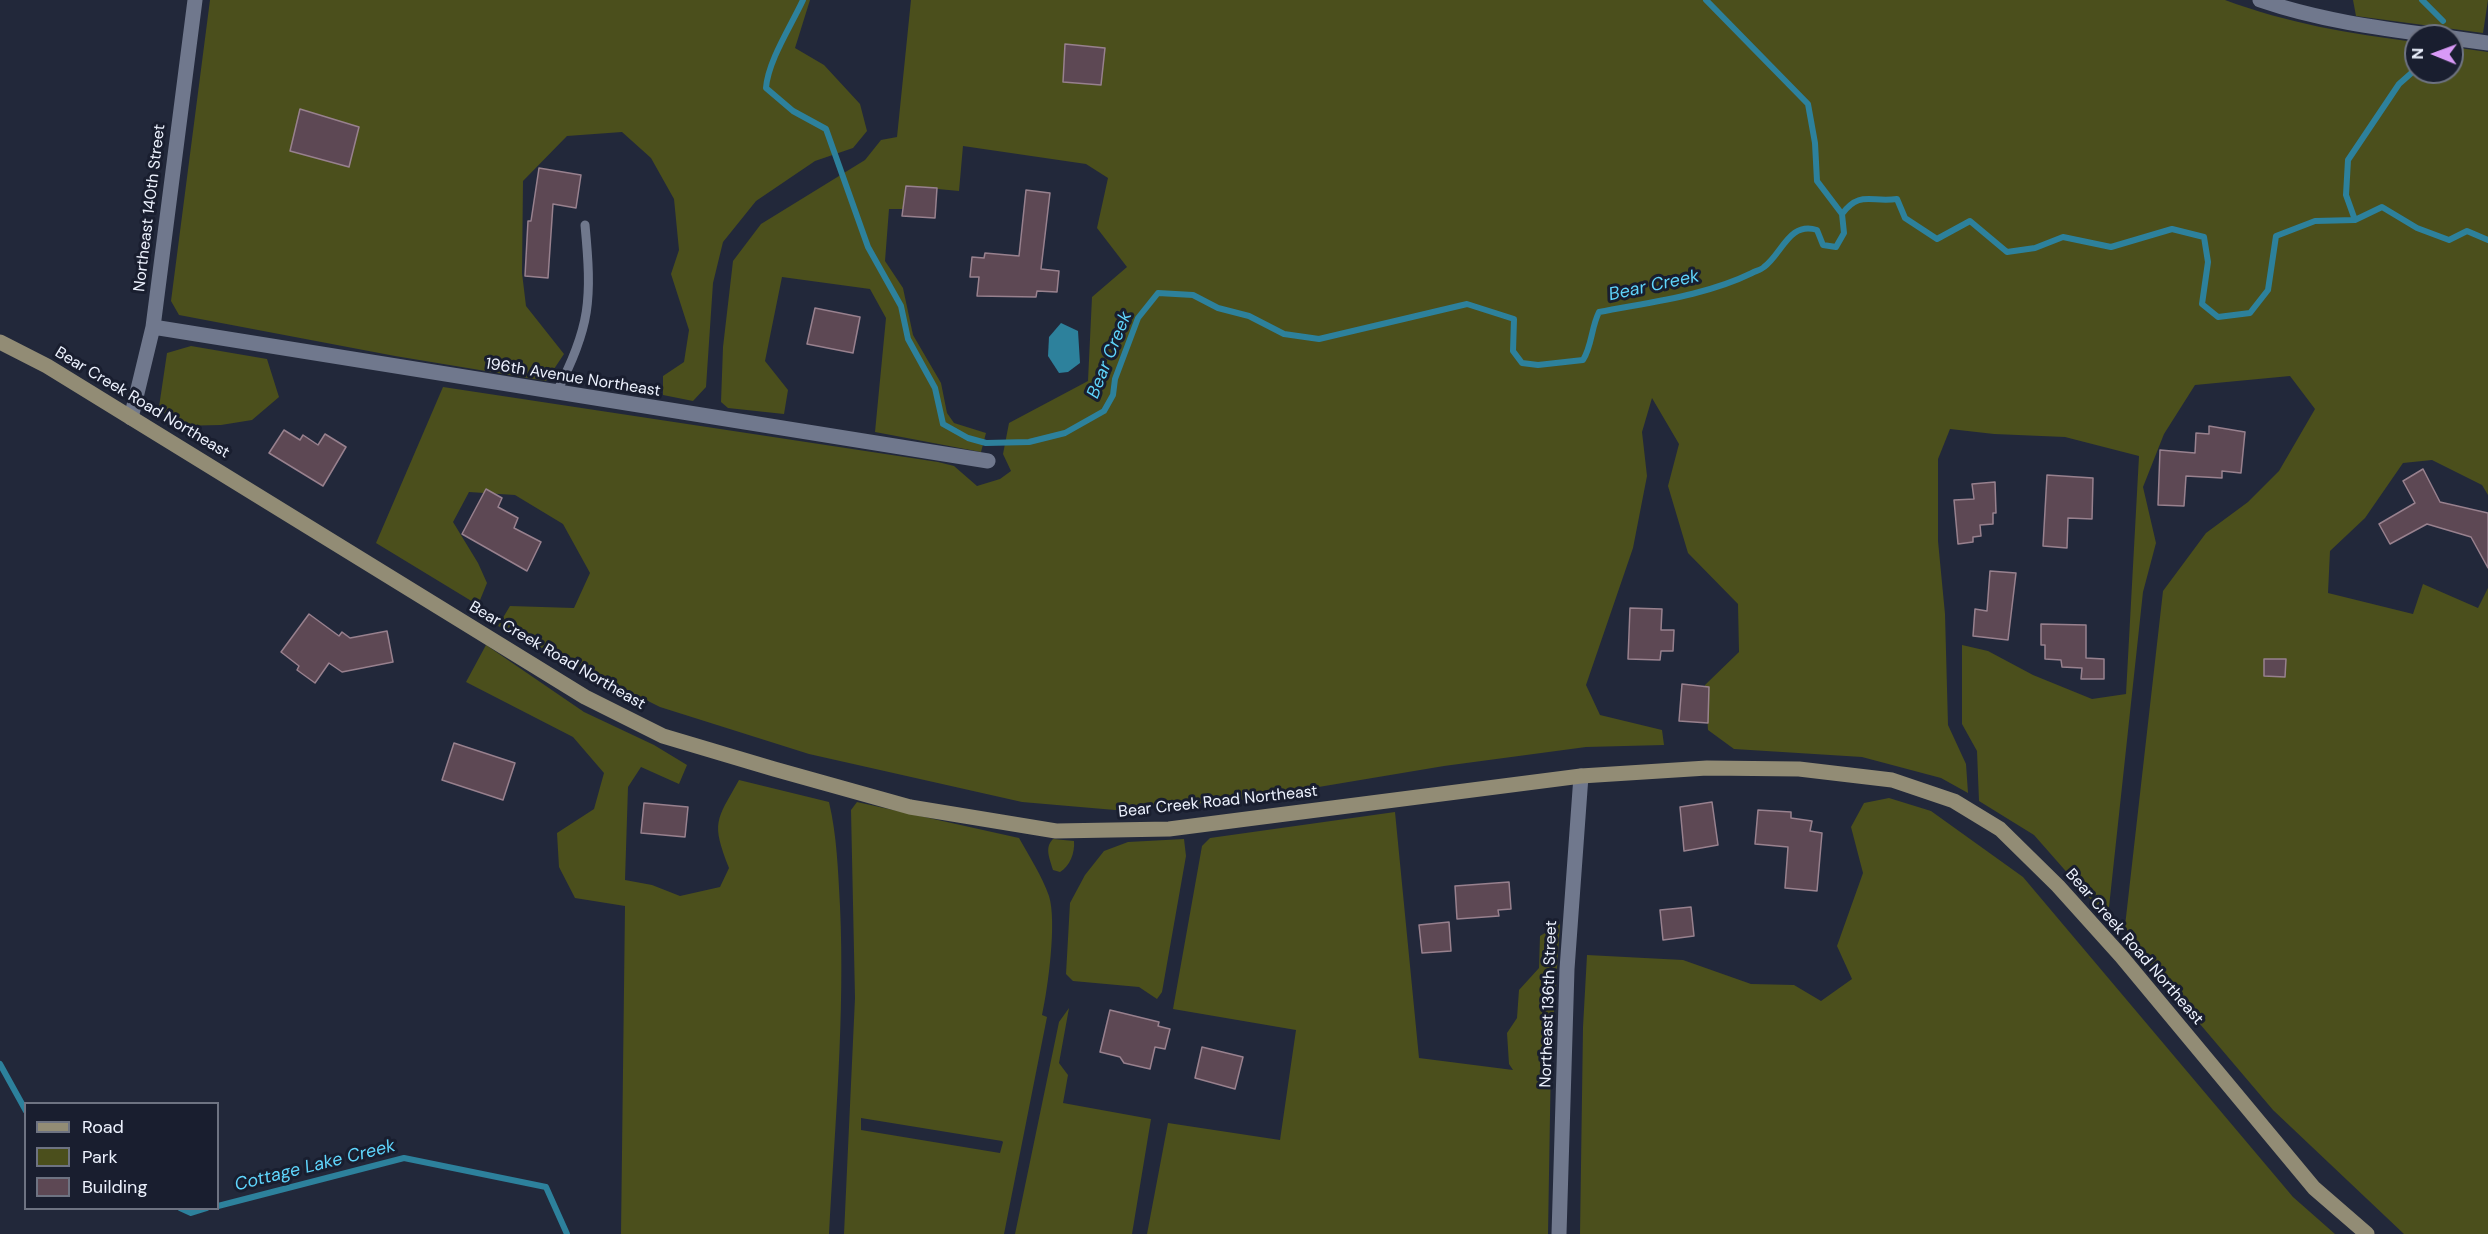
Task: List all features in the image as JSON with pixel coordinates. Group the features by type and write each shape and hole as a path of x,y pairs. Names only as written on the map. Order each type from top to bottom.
{"street":[{"name":"Northeast 140th Street","path":"131,418 153,327 195,0"},
{"path":"2260,0 2302,14 2404,32"},
{"path":"2464,40 2488,43"},
{"name":"196th Avenue Northeast","path":"153,327 988,461"},
{"name":"Bear Creek Road Northeast","path":"0,342 47,366 585,697 663,736 910,807 1056,831 1116,831 1253,820 1386,799 1581,776 1707,768 1799,769 1892,780 1954,801 2000,829 2058,886 2121,956 2314,1188 2367,1234"},
{"name":"Northeast 136th Street","path":"1559,1234 1567,969 1581,776"}],"lane":[{"path":"556,393 577,352 584,329 589,300 585,225"}],"green space":[{"path":"210,0 810,0 795,48 824,65 860,104 867,131 853,148 815,161 756,201 723,242 713,283 706,387 693,401 663,395 663,376 684,362 689,330 671,274 679,250 674,199 651,158 622,132 567,136 523,181 522,273 526,306 564,354 546,381 395,356 179,315 171,301"},
{"path":"911,0 2225,0 2319,27 2404,40 2404,84 2464,84 2464,49 2488,52 2488,495 2482,485 2432,460 2403,463 2365,518 2330,551 2328,593 2413,614 2423,584 2478,608 2488,588 2488,1234 2404,1234 2273,1110 2132,944 2125,926 2163,591 2206,533 2248,502 2279,471 2315,409 2290,376 2195,385 2164,434 2143,487 2156,543 2143,592 2109,907 2100,910 2034,835 1979,801 1977,751 1962,724 1962,645 1988,651 2033,675 2092,699 2126,694 2139,456 2065,437 1994,434 1950,429 1938,459 1938,541 1945,614 1948,725 1966,764 1968,793 1941,778 1862,757 1734,749 1708,730 1705,685 1739,652 1738,604 1688,553 1668,486 1679,444 1652,398 1642,432 1647,476 1633,548 1586,685 1600,715 1662,730 1664,745 1586,747 1444,766 1241,800 1115,810 1022,802 809,754 660,707 498,626 510,606 574,608 590,573 563,524 515,495 469,492 453,522 478,563 487,583 478,605 376,543 443,387 938,462 954,466 977,486 1000,479 1011,471 1003,454 1009,423 1088,381 1092,297 1127,267 1097,228 1108,178 1086,164 963,146 959,191 906,186 903,209 889,209 885,261 903,288 913,335 941,383 947,413 954,423 986,433 981,452 875,432 886,318 870,289 782,277 765,361 788,390 784,414 728,408 721,402 723,347 733,261 761,224 865,160 881,140 897,137","holes":["1065,44 1105,48 1101,85 1063,82"]},
{"path":"2353,0 2488,0 2483,33 2464,30 2464,24 2416,24 2356,16"},
{"path":"191,346 267,359 279,397 252,420 221,425 176,426 159,407 167,353"},
{"path":"486,645 584,712 654,745 687,765 679,784 641,767 628,787 625,880 652,885 680,896 720,887 729,868 720,841 719,822 725,805 739,780 829,802 838,867 841,988 839,1070 829,1234 621,1234 625,906 575,898 559,867 557,833 594,809 604,773 573,737 466,682"},
{"path":"1889,798 1931,811 2023,877 2293,1197 2335,1234 1580,1234 1583,1027 1587,955 1683,960 1751,984 1794,985 1821,1001 1852,979 1837,946 1863,873 1851,827 1864,803"},
{"path":"857,802 1019,838 1049,896 1052,938 1042,1015 1047,1017 1004,1234 844,1234 855,998 851,810","holes":["861,1118 1002,1141 1000,1153 861,1130"]},
{"path":"1395,812 1419,1058 1513,1070 1509,1064 1507,1033 1517,1018 1519,990 1539,968 1540,936 1560,924 1551,1056 1548,1234 1147,1234 1168,1123 1280,1140 1296,1030 1173,1009 1202,846 1210,838"},
{"path":"1053,839 1074,841 1071,859 1060,872 1053,870 1049,858 1048,850"},
{"path":"1184,839 1186,856 1162,992 1157,999 1139,987 1073,981 1066,974 1070,903 1085,875 1104,851 1128,842"},
{"path":"1069,1008 1059,1063 1068,1075 1063,1103 1151,1119 1132,1234 1015,1234 1059,1022"}],"water":[{"path":"1061,323 1078,331 1080,363 1068,372 1059,373 1048,356 1049,337"}],"building":[{"path":"1065,44 1105,48 1101,85 1063,82"},
{"path":"300,109 359,127 349,167 290,151"},
{"path":"539,168 581,175 576,208 553,204 548,278 525,276 528,221 531,221"},
{"path":"906,186 937,188 935,218 902,216"},
{"path":"1026,190 1050,193 1041,269 1059,271 1057,292 1037,291 1036,297 977,296 979,277 970,277 972,257 984,258 985,253 1019,256"},
{"path":"815,308 860,317 853,353 807,344"},
{"path":"2209,426 2245,432 2241,473 2222,471 2222,478 2186,476 2184,506 2158,505 2160,450 2195,453 2196,433 2209,434"},
{"path":"284,430 300,440 303,435 318,445 325,434 346,447 323,486 269,453"},
{"path":"2423,469 2440,502 2488,513 2488,568 2471,537 2427,524 2390,544 2379,524 2415,503 2403,481"},
{"path":"2047,475 2093,478 2092,519 2068,518 2067,548 2043,546"},
{"path":"1995,482 1996,513 1993,513 1993,524 1980,525 1981,536 1973,537 1973,542 1958,544 1954,500 1974,499 1972,484"},
{"path":"486,489 502,498 498,507 518,518 514,528 541,542 527,571 462,534"},
{"path":"1990,571 2016,573 2008,640 1973,636 1975,609 1987,611"},
{"path":"1630,608 1662,609 1661,630 1674,630 1673,651 1661,651 1660,660 1628,659"},
{"path":"309,614 339,636 342,632 350,638 387,631 393,662 342,672 329,663 315,683 297,670 299,666 281,652"},
{"path":"2041,624 2086,625 2086,658 2104,659 2104,679 2081,679 2082,668 2062,667 2061,660 2045,659 2045,645 2041,645"},
{"path":"2264,659 2286,659 2285,677 2264,676"},
{"path":"1682,684 1709,687 1708,723 1679,721"},
{"path":"454,743 515,763 503,800 442,780"},
{"path":"1712,802 1718,845 1684,851 1680,807"},
{"path":"644,803 688,807 685,837 641,833"},
{"path":"1758,810 1791,812 1791,818 1812,821 1810,831 1822,833 1817,891 1785,888 1788,847 1755,844"},
{"path":"1509,882 1511,909 1498,910 1499,916 1457,919 1455,886"},
{"path":"1691,907 1694,936 1663,940 1660,910"},
{"path":"1449,922 1451,951 1422,953 1419,925"},
{"path":"1110,1010 1159,1022 1158,1026 1170,1029 1165,1049 1155,1047 1150,1069 1124,1063 1120,1057 1100,1052"},
{"path":"1202,1047 1243,1057 1235,1089 1195,1078"}],"waterway":[{"name":"Bear Creek","path":"803,0 775,55 766,88 793,111 826,129 868,247 901,306 908,339 935,388 943,424 968,438 986,443 1029,442 1065,433 1104,411 1113,395 1115,379 1138,318 1158,293 1193,295 1218,308 1249,316 1284,334 1319,339 1467,304 1514,319 1513,351 1522,363 1538,365 1583,360 1599,312 1696,293 1734,281 1763,268 1787,240 1799,230 1807,228 1817,230 1823,245 1836,247 1844,233 1842,214 1855,202 1866,199 1897,199 1905,218 1937,239 1970,221 2007,252 2035,248 2063,237 2111,247 2172,229 2204,237 2208,262 2202,304 2218,317 2250,313 2268,290 2276,236 2315,221 2355,220 2382,207 2417,228 2449,240 2467,231 2488,240"},
{"path":"1706,0 1808,104 1815,143 1817,181 1842,214"},
{"path":"2422,0 2443,21"},
{"path":"2355,220 2346,195 2348,160 2404,80"},
{"name":"Cottage Lake Creek","path":"0,1064 24,1107"},
{"name":"Cottage Lake Creek","path":"219,1206 404,1158 546,1187 567,1234"},
{"name":"Cottage Lake Creek","path":"184,1210 191,1213 201,1210"}]}
